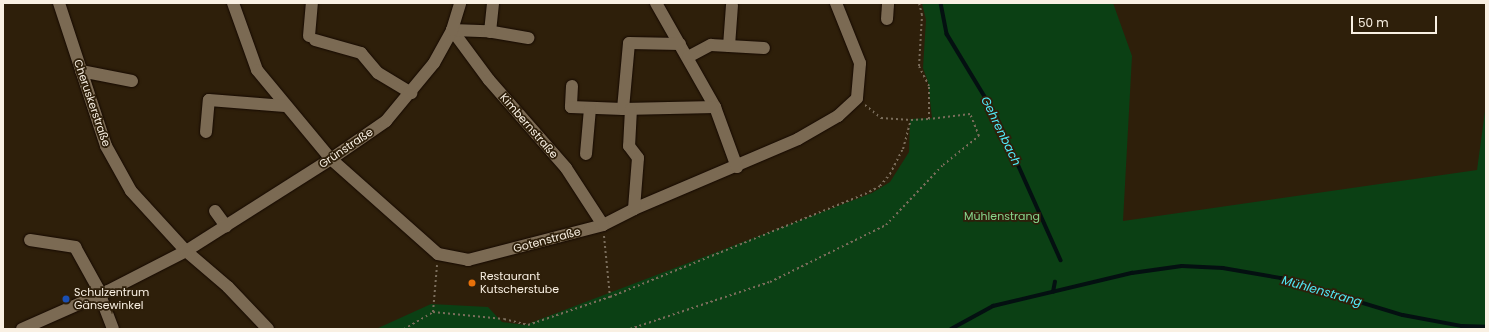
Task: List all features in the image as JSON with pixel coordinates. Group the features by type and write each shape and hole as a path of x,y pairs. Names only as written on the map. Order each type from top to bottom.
{"street":[{"name":"Cheruskerstraße","path":"59,3 106,146 131,191 186,251"},
{"name":"Gotenstraße","path":"233,3 257,70 285,106 331,160 438,254 468,260 602,225 634,209 737,167 798,139 838,116 857,98"},
{"path":"312,3 312,38 361,52 378,73 411,93"},
{"name":"Grünstraße","path":"22,329 100,295 186,251 331,160 386,121 411,93 434,63 452,30 460,3"},
{"path":"490,32 493,3"},
{"path":"656,3 688,57 715,108 737,167"},
{"path":"836,3 860,63 857,98"},
{"path":"887,19 888,3"},
{"path":"729,46 732,5"},
{"path":"452,30 490,32 528,38"},
{"name":"Kimbernstraße","path":"452,30 489,80 566,168 602,225"},
{"path":"634,209 638,158 629,146 627,109 629,43 680,44"},
{"path":"688,57 710,45 764,48"},
{"path":"81,71 132,80"},
{"path":"572,86 571,107 627,109 715,108"},
{"path":"206,132 209,100 285,106"},
{"path":"586,154 590,108"},
{"path":"215,212 226,226"},
{"path":"30,240 76,247 100,295 113,329"},
{"path":"186,251 228,287 268,329"}],"path":[{"path":"919,3 922,14 919,66 928,86 929,119"},
{"path":"630,329 770,282 886,225 943,165 976,141 979,136 970,114 911,120 881,118 857,98"},
{"path":"404,329 433,312 504,319 528,325 610,297 865,194 880,186 890,174 903,149 911,120"},
{"path":"602,225 610,297"},
{"path":"433,312 438,254"}],"green space":[{"name":"Mühlenstrang","path":"922,3 1113,3 1132,56 1123,221 1477,170 1486,104 1486,329 376,329 431,304 488,307 502,322 525,325 872,193 890,182 909,152 910,119 932,118 928,82 923,68 926,20"}],"waterway":[{"name":"Gehrenbach","path":"941,3 947,34 996,115 1061,260"},
{"name":"Mühlenstrang","path":"951,329 993,306 1132,273 1182,266 1223,268 1281,278 1403,315 1462,326 1486,327"},
{"name":"Gehrenbach","path":"1053,292 1055,282"}],"place":[{"name":"Restaurant Kutscherstube","path":"472,283"},
{"name":"Schulzentrum Gänsewinkel","path":"66,299"}]}
